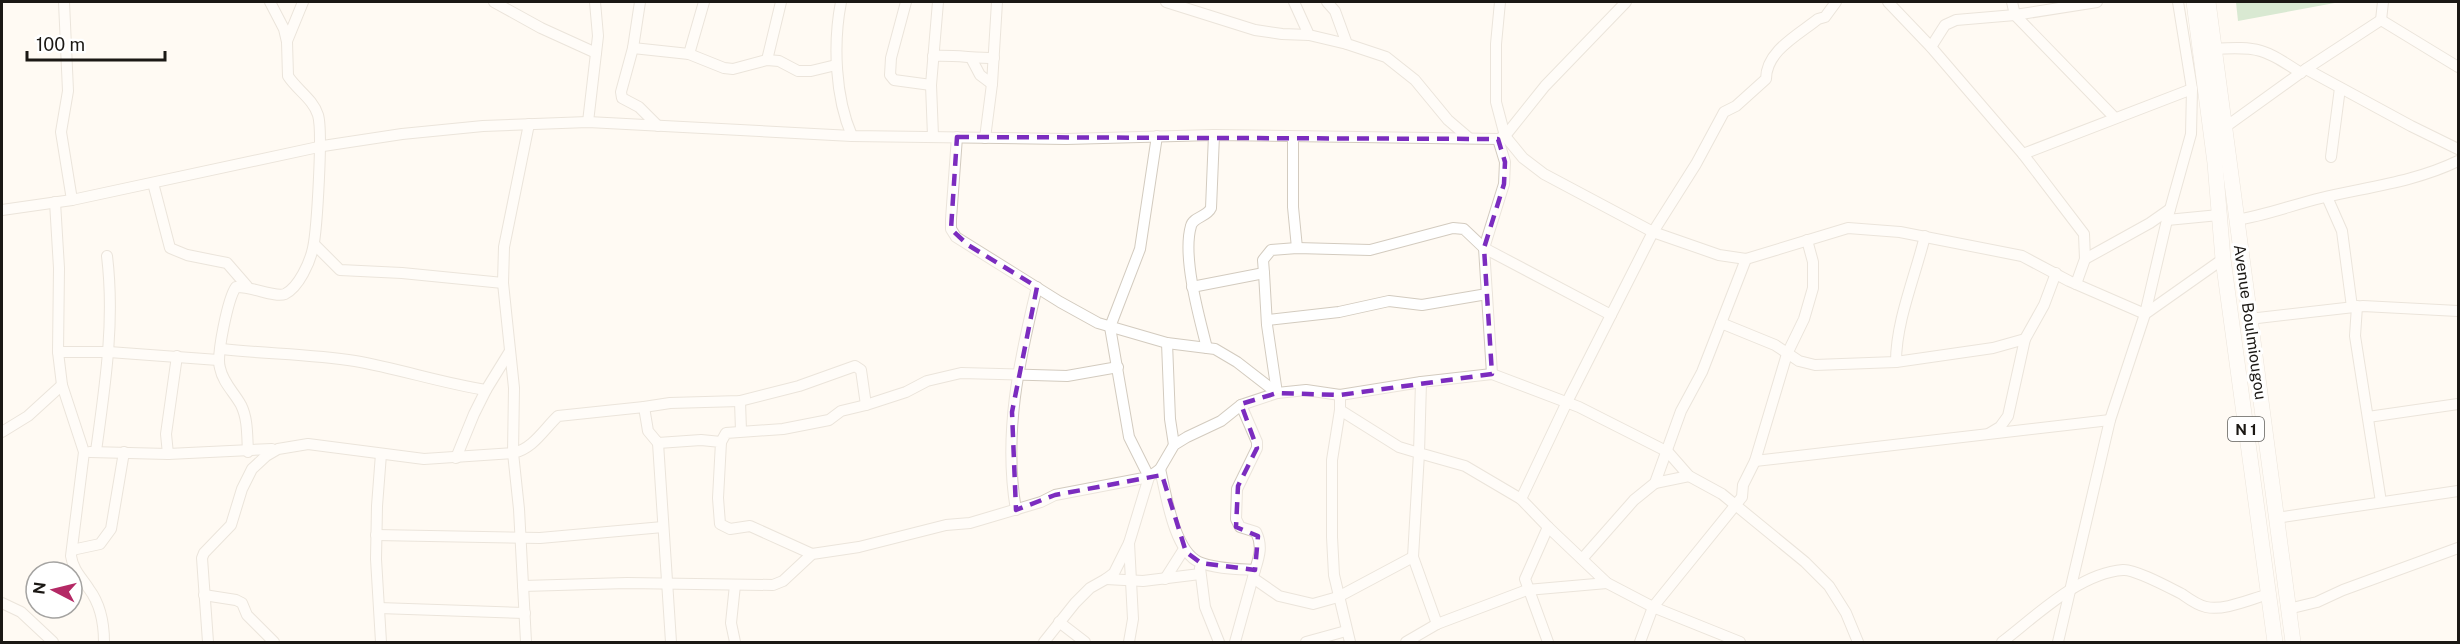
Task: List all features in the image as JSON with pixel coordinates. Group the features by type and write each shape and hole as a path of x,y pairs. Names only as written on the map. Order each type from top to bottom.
{"highway":[{"name":"Avenue Boulmiougou","path":"2194,2 2223,259 2275,642"},
{"name":"Avenue Boulmiougou","path":"2208,2 2235,220 2293,642"}],"street":[{"path":"64,2 68,91 61,132 72,200"},
{"path":"248,452 247,428 241,405 228,387 220,355 231,294 236,287 247,286 277,295 284,294 292,288 307,265 314,244 320,146 320,119 315,106 288,76 287,42 284,29 270,2"},
{"path":"287,42 303,2"},
{"path":"494,2 541,28 596,53"},
{"path":"588,122 598,36 595,2"},
{"path":"640,2 633,48 621,92 622,98 639,107 658,126"},
{"path":"689,54 704,2"},
{"path":"767,60 781,2"},
{"path":"841,2 836,65 846,122 852,136"},
{"path":"906,2 891,58 890,75 894,80 931,85"},
{"path":"933,136 931,85 938,2"},
{"path":"985,138 992,84 997,2"},
{"path":"1166,2 1255,30 1309,35 1386,57 1415,80 1448,120 1469,138"},
{"path":"1294,2 1309,35"},
{"path":"1327,2 1338,6 1347,44"},
{"path":"1492,374 1484,248 1504,184 1505,162 1496,102 1496,44 1500,2"},
{"path":"1502,137 1545,86 1626,2"},
{"path":"1521,499 1653,232 1696,164 1724,112 1736,106 1766,79 1766,68 1776,52 1818,19 1825,17 1836,2"},
{"path":"1888,2 1931,47 2023,154 2084,234 2085,259 2076,284"},
{"path":"2012,2 2015,15 2114,117"},
{"path":"1931,47 1941,29 1950,22 2015,15 2092,2"},
{"path":"2058,642 2110,420 2145,314 2168,214 2191,134 2192,89 2178,2"},
{"path":"2382,20 2384,2"},
{"path":"2382,20 2458,67"},
{"path":"2224,128 2304,71 2382,20"},
{"path":"633,48 689,54 724,68 733,69 767,60 779,61 798,71 836,65"},
{"path":"2214,49 2253,48 2281,59 2458,149"},
{"path":"933,56 956,54 971,58 994,58"},
{"path":"971,58 980,75 992,84"},
{"path":"818,69 840,85"},
{"path":"2331,157 2340,88"},
{"path":"2023,154 2114,117 2192,89"},
{"path":"2,210 72,200 320,146 402,134 529,124 588,122 852,136 985,138 1089,139 1214,135 1502,137 1523,158 1544,174 1653,232 1719,255 1746,259 1848,228 1925,236 2022,256 2076,284 2145,314"},
{"path":"526,642 513,453 514,388 503,284 504,247 529,124"},
{"path":"1207,348 1192,287 1190,226 1195,220 1208,213 1211,208 1214,135"},
{"path":"1044,642 1090,588 1114,573 1129,543 1149,477 1129,437 1110,327 1140,249 1156,136"},
{"path":"957,137 951,229 956,237 1080,314 1110,327 1167,343 1207,348 1222,353 1276,393"},
{"path":"1293,137 1293,207 1297,248"},
{"path":"2235,220 2327,197 2409,180 2458,161"},
{"path":"153,183 170,248 187,255 227,263 247,286"},
{"path":"2327,197 2342,231 2354,307 2355,336 2381,502"},
{"path":"55,202 59,268 58,352 62,385 84,452 72,564 99,607 104,622 104,642"},
{"path":"2085,259 2168,214 2219,215"},
{"path":"1276,393 1266,320 1263,260 1271,250 1297,248 1370,250 1453,228 1464,229 1484,248 1611,315"},
{"path":"1896,362 1900,324 1925,236"},
{"path":"1640,642 1653,607 1742,497 1743,485 1755,461 1787,354 1804,319 1813,288 1813,262 1807,240"},
{"path":"314,244 340,270 402,273 503,284"},
{"path":"96,451 109,352 111,298 107,256"},
{"path":"1655,483 1681,411 1702,372 1746,259"},
{"path":"2145,314 2223,259"},
{"path":"1192,287 1264,273"},
{"path":"1988,435 2000,427 2008,416 2025,339 2044,305 2056,273"},
{"path":"1016,510 1011,436 1017,376 1037,287"},
{"path":"1266,320 1339,312 1389,302 1422,305 1487,294"},
{"path":"2249,319 2354,307 2458,311"},
{"path":"1721,323 1775,345 1800,361 1815,365 1896,362 1993,348 2025,339"},
{"path":"1167,343 1170,419 1174,445"},
{"path":"456,458 486,390 510,351"},
{"path":"58,352 220,355 352,361 486,390"},
{"path":"168,454 166,434 177,356"},
{"path":"84,452 168,454 248,452 308,444 424,459 513,453 529,446 558,416 670,403 740,401 799,386 855,366 861,370 866,405"},
{"path":"1118,367 1067,376 961,373 927,381 906,392 841,411 829,420 783,429 726,433 721,442 718,498 720,524 730,529 750,526 812,554 858,547 945,525 970,523 1016,510 1055,495 1149,477 1160,469 1174,445 1221,422 1241,405 1276,393 1306,390 1340,395 1492,374 1566,404 1579,407 1668,452 1689,476 1722,494 1805,562 1829,586 1846,613 1858,642"},
{"path":"1421,382 1413,557 1437,624"},
{"path":"2,432 28,416 62,385"},
{"path":"1340,395 1340,410 1332,460 1332,537 1334,575 1350,642"},
{"path":"740,401 741,431"},
{"path":"2368,417 2458,404"},
{"path":"1235,642 1261,548 1256,532 1240,526 1236,519 1238,486 1257,448 1257,442 1241,405"},
{"path":"644,407 648,431 658,443 671,642"},
{"path":"1340,410 1399,447 1465,466 1521,499 1607,583 1653,607 1740,642"},
{"path":"1755,461 2110,420"},
{"path":"658,443 701,440 721,442"},
{"path":"208,642 201,563 204,553 231,525 244,483 252,469 278,449"},
{"path":"72,550 100,544 111,529 124,452"},
{"path":"381,454 376,535 381,642"},
{"path":"1160,469 1170,512 1184,549 1200,569 1205,607 1219,642"},
{"path":"1582,559 1634,500 1655,483 1689,476"},
{"path":"2276,518 2458,491"},
{"path":"376,535 540,538 663,527"},
{"path":"1548,527 1539,552 1528,569 1525,579 1527,590 1548,642"},
{"path":"1129,543 1133,619 1129,642"},
{"path":"2288,609 2317,602 2343,590 2458,548"},
{"path":"1165,579 1184,549"},
{"path":"523,586 667,583 773,585 783,581 812,554"},
{"path":"1106,579 1132,581 1165,579 1200,569 1254,574 1279,596 1307,603 1323,602 1338,597 1413,557"},
{"path":"2002,642 2070,590 2106,573 2130,570 2209,608 2269,594"},
{"path":"1406,642 1437,624 1527,590 1607,583"},
{"path":"735,585 731,623 735,642"},
{"path":"204,595 242,603 247,615 274,642"},
{"path":"2,603 21,612 53,642"},
{"path":"379,608 525,613"},
{"path":"1059,622 1084,642"},
{"path":"1306,642 1346,630"}],"highlighted area":[{"path":"957,137 1498,139 1505,162 1504,184 1484,248 1492,374 1340,395 1277,393 1241,404 1257,448 1238,486 1236,527 1258,536 1255,570 1201,563 1186,552 1162,475 1055,495 1016,510 1012,412 1037,287 968,245 951,229"}],"green space":[{"path":"2236,2 2340,2 2238,21"}]}
